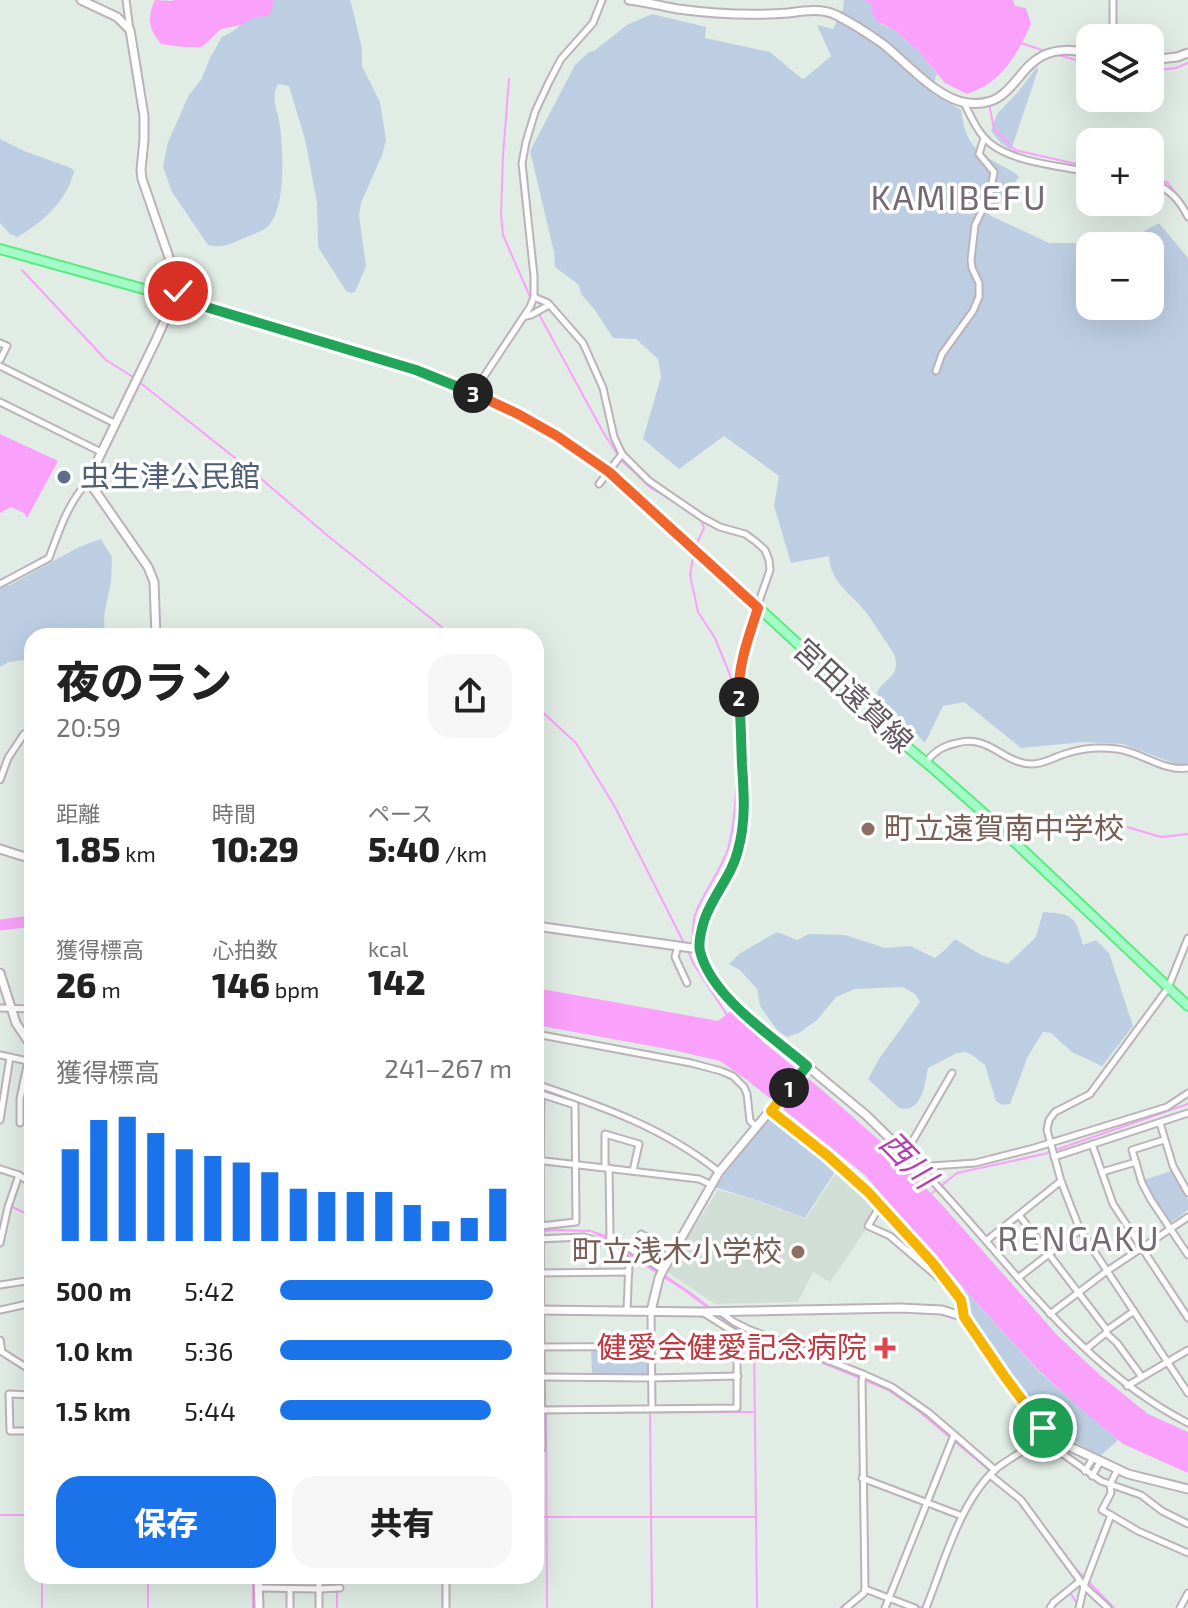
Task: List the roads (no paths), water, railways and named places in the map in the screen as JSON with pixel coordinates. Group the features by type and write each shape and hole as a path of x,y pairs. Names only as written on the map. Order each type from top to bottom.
{"main road":[{"name":"宮田遠賀線","path":"0,249 416,370 518,414 557,436 609,472 824,668 881,725 1008,836 1188,1006"}],"street":[{"path":"81,0 117,17 130,30"},
{"path":"0,584 49,558 64,518 91,479 114,423 178,291 142,179 144,116 126,0"},
{"path":"473,393 525,316 534,297 533,258 522,163 535,112 561,59 593,23 602,0"},
{"path":"629,0 717,14 817,11 834,14 881,43 925,81 964,103 978,104 1003,95 1042,56 1056,51 1076,51"},
{"path":"1113,0 1113,24"},
{"path":"1164,58 1188,53"},
{"path":"964,103 984,138 1004,152 1076,169"},
{"path":"936,371 942,354 973,311 979,297 979,283 971,260 975,225 990,194 994,172 979,154 984,138"},
{"path":"1164,187 1172,192 1188,217"},
{"path":"534,297 549,305 583,343 603,388 614,437 622,454 649,481 703,518 745,534 765,550 769,560 770,570 741,668 743,831 738,854 708,908 699,940 699,949 718,987 731,1003 805,1069 866,1115 924,1172 1050,1314 1086,1349 1127,1386 1165,1412 1188,1423"},
{"path":"525,316 549,305"},
{"path":"0,343 7,346 0,360"},
{"path":"0,366 114,423"},
{"path":"0,402 101,452"},
{"path":"599,484 622,454"},
{"path":"91,479 94,489 148,567 154,582 156,628"},
{"path":"0,780 8,758 24,734"},
{"path":"926,762 941,747 971,740 980,741 1022,763 1042,763 1082,749 1113,748 1134,752 1168,767 1188,768"},
{"path":"0,849 24,856"},
{"path":"544,927 699,949"},
{"path":"1188,938 1168,988 1090,1094 1055,1112 1047,1130 1061,1181 1080,1230 1188,1393"},
{"path":"678,946 675,957 687,983"},
{"path":"0,973 16,1023 24,1035"},
{"path":"0,1008 24,1008"},
{"path":"544,1035 691,1063 733,1076 744,1087 750,1121 757,1127"},
{"path":"0,1055 24,1060"},
{"path":"0,1120 10,1057"},
{"path":"652,1408 651,1311 659,1278 719,1172 805,1069"},
{"path":"905,1154 952,1073"},
{"path":"20,1123 20,1099 24,1084"},
{"path":"544,1087 600,1105 665,1135 719,1172"},
{"path":"924,1172 931,1166 975,1163 1034,1148 1167,1107 1188,1093"},
{"path":"544,1096 575,1105 576,1222 544,1225"},
{"path":"771,1111 828,1156 881,1205 950,1284 961,1300 964,1317 1037,1421 1051,1435 1128,1474 1188,1489"},
{"path":"1054,1157 1188,1113"},
{"path":"1160,1123 1173,1166 1188,1193"},
{"path":"609,1245 605,1134 639,1144 633,1171"},
{"path":"1164,1140 1132,1150 1146,1191 1188,1255"},
{"path":"1092,1144 1113,1204 1188,1318"},
{"path":"544,1161 699,1179 712,1185"},
{"path":"1102,1172 1136,1162"},
{"path":"0,1169 24,1178"},
{"path":"0,1243 19,1175"},
{"path":"986,1241 1061,1181"},
{"path":"881,1205 868,1226 890,1236 950,1284"},
{"path":"1019,1215 1142,1377"},
{"path":"1050,1314 1107,1271 1188,1217"},
{"path":"1018,1278 1080,1230"},
{"path":"641,1234 673,1252"},
{"path":"610,1236 663,1270"},
{"path":"544,1239 584,1237 609,1245 629,1262 627,1310"},
{"path":"544,1273 629,1272"},
{"path":"0,1285 24,1281"},
{"path":"0,1310 24,1305"},
{"path":"544,1310 702,1312 900,1308 942,1310 964,1317"},
{"path":"718,1310 748,1329 892,1387 929,1413 1021,1500 1082,1583 1108,1608"},
{"path":"1086,1349 1134,1311"},
{"path":"544,1414 652,1408 737,1408 737,1334 702,1312"},
{"path":"0,1340 2,1352 24,1366"},
{"path":"544,1347 737,1346"},
{"path":"1127,1386 1188,1350"},
{"path":"846,1608 865,1589 863,1374"},
{"path":"544,1377 738,1376"},
{"path":"24,1395 9,1394 10,1431 24,1431"},
{"path":"885,1608 954,1435"},
{"path":"1051,1435 1053,1447 1092,1476 1141,1495 1162,1511 1188,1524"},
{"path":"926,1608 970,1501 992,1473 1020,1451 1051,1435"},
{"path":"1085,1471 1097,1460"},
{"path":"1092,1476 1097,1460"},
{"path":"1118,1469 1102,1510 1138,1531 1188,1553"},
{"path":"862,1478 962,1516"},
{"path":"1080,1606 1082,1583 1111,1515"},
{"path":"1050,1608 1082,1583"},
{"path":"259,1584 259,1608"},
{"path":"319,1584 319,1608"},
{"path":"446,1584 446,1608"},
{"path":"259,1588 340,1588"},
{"path":"290,1589 290,1608"},
{"path":"865,1589 915,1608"},
{"path":"1180,1608 1188,1593"}],"waterway":[{"path":"1021,43 1045,51"},
{"path":"1055,54 1076,60"},
{"path":"1164,69 1188,63"},
{"path":"509,79 503,156 503,235 531,299"},
{"path":"989,103 994,129 1015,150 1076,164"},
{"path":"1164,182 1188,210"},
{"path":"22,270 106,360 133,377"},
{"path":"534,305 621,460 651,488 668,497"},
{"path":"138,381 443,628"},
{"path":"696,545 704,528 700,518"},
{"path":"694,551 690,575 698,612 715,638 732,680 736,707"},
{"path":"544,713 576,743 615,807 684,943"},
{"path":"691,945 695,915 725,858 732,834 737,713"},
{"path":"1072,827 1127,827 1161,837 1188,834"},
{"name":"西川","path":"0,925 24,922"},
{"path":"687,948 693,963 727,1015"},
{"path":"931,1194 957,1173 1044,1154 1188,1104"},
{"path":"12,1207 24,1212"},
{"path":"544,1231 590,1231"},
{"path":"754,1337 757,1608"},
{"path":"5,1350 24,1362"},
{"path":"840,1608 862,1588 859,1377"},
{"path":"545,1413 753,1412"},
{"path":"650,1414 652,1608"},
{"path":"546,1415 547,1608"},
{"path":"993,1473 1022,1497 1038,1519"},
{"path":"961,1513 987,1475"},
{"path":"0,1515 24,1515"},
{"path":"544,1517 755,1517"},
{"path":"1047,1531 1073,1566 1114,1608"},
{"path":"42,1584 42,1608"},
{"path":"148,1584 148,1608"},
{"path":"253,1584 253,1608"},
{"path":"337,1584 337,1608"},
{"path":"442,1584 443,1608"},
{"path":"923,1608 932,1585"},
{"path":"866,1586 922,1608"},
{"path":"1053,1608 1078,1586"},
{"path":"1071,1594 1078,1605"}],"place":[{"name":"虫生津公民館","path":"64,477"},
{"name":"町立遠賀南中学校","path":"868,829"},
{"name":"町立浅木小学校","path":"798,1252"},
{"name":"健愛会健愛記念病院","path":"885,1348"}],"district":[{"name":"KAMIBEFU","path":"959,198"},
{"name":"RENGAKU","path":"1079,1239"}]}
